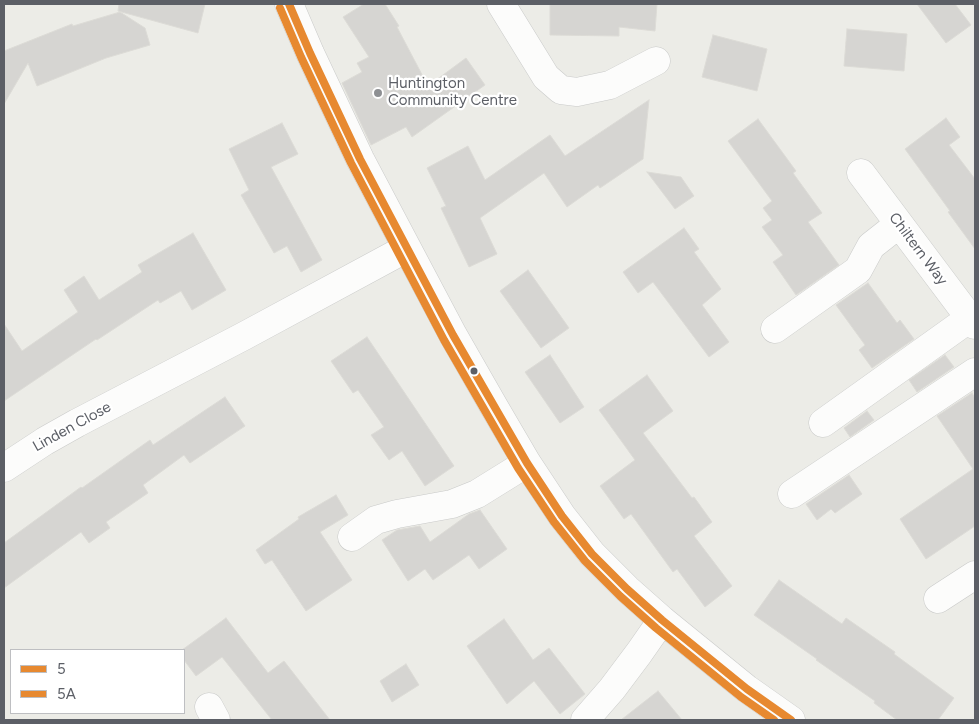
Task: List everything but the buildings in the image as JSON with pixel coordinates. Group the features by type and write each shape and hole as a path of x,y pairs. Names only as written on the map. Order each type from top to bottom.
{"street":[{"path":"289,4 360,159 407,248 458,343 527,463 562,516 592,554 627,589 747,689 792,720"},
{"path":"501,4 546,77 561,90 577,92 610,85 656,60"},
{"name":"Chiltern Way","path":"861,173 972,321"},
{"path":"775,329 858,270 871,246 899,224"},
{"name":"Linden Close","path":"4,468 45,441 407,248"},
{"path":"823,423 972,321"},
{"path":"792,494 975,372"},
{"path":"352,537 376,520 397,514 452,504 477,494 527,463"},
{"path":"938,599 975,574"},
{"path":"585,720 612,689 662,620"}],"transit line":[{"name":"5","path":"289,4 360,159 453,335 527,463 562,516 592,554 627,589 747,689 791,720"},
{"name":"5A","path":"280,8 351,163 444,340 518,468 554,522 585,561 620,596 741,697 774,720"}],"place":[{"name":"Huntington Community Centre","path":"378,93"}]}
